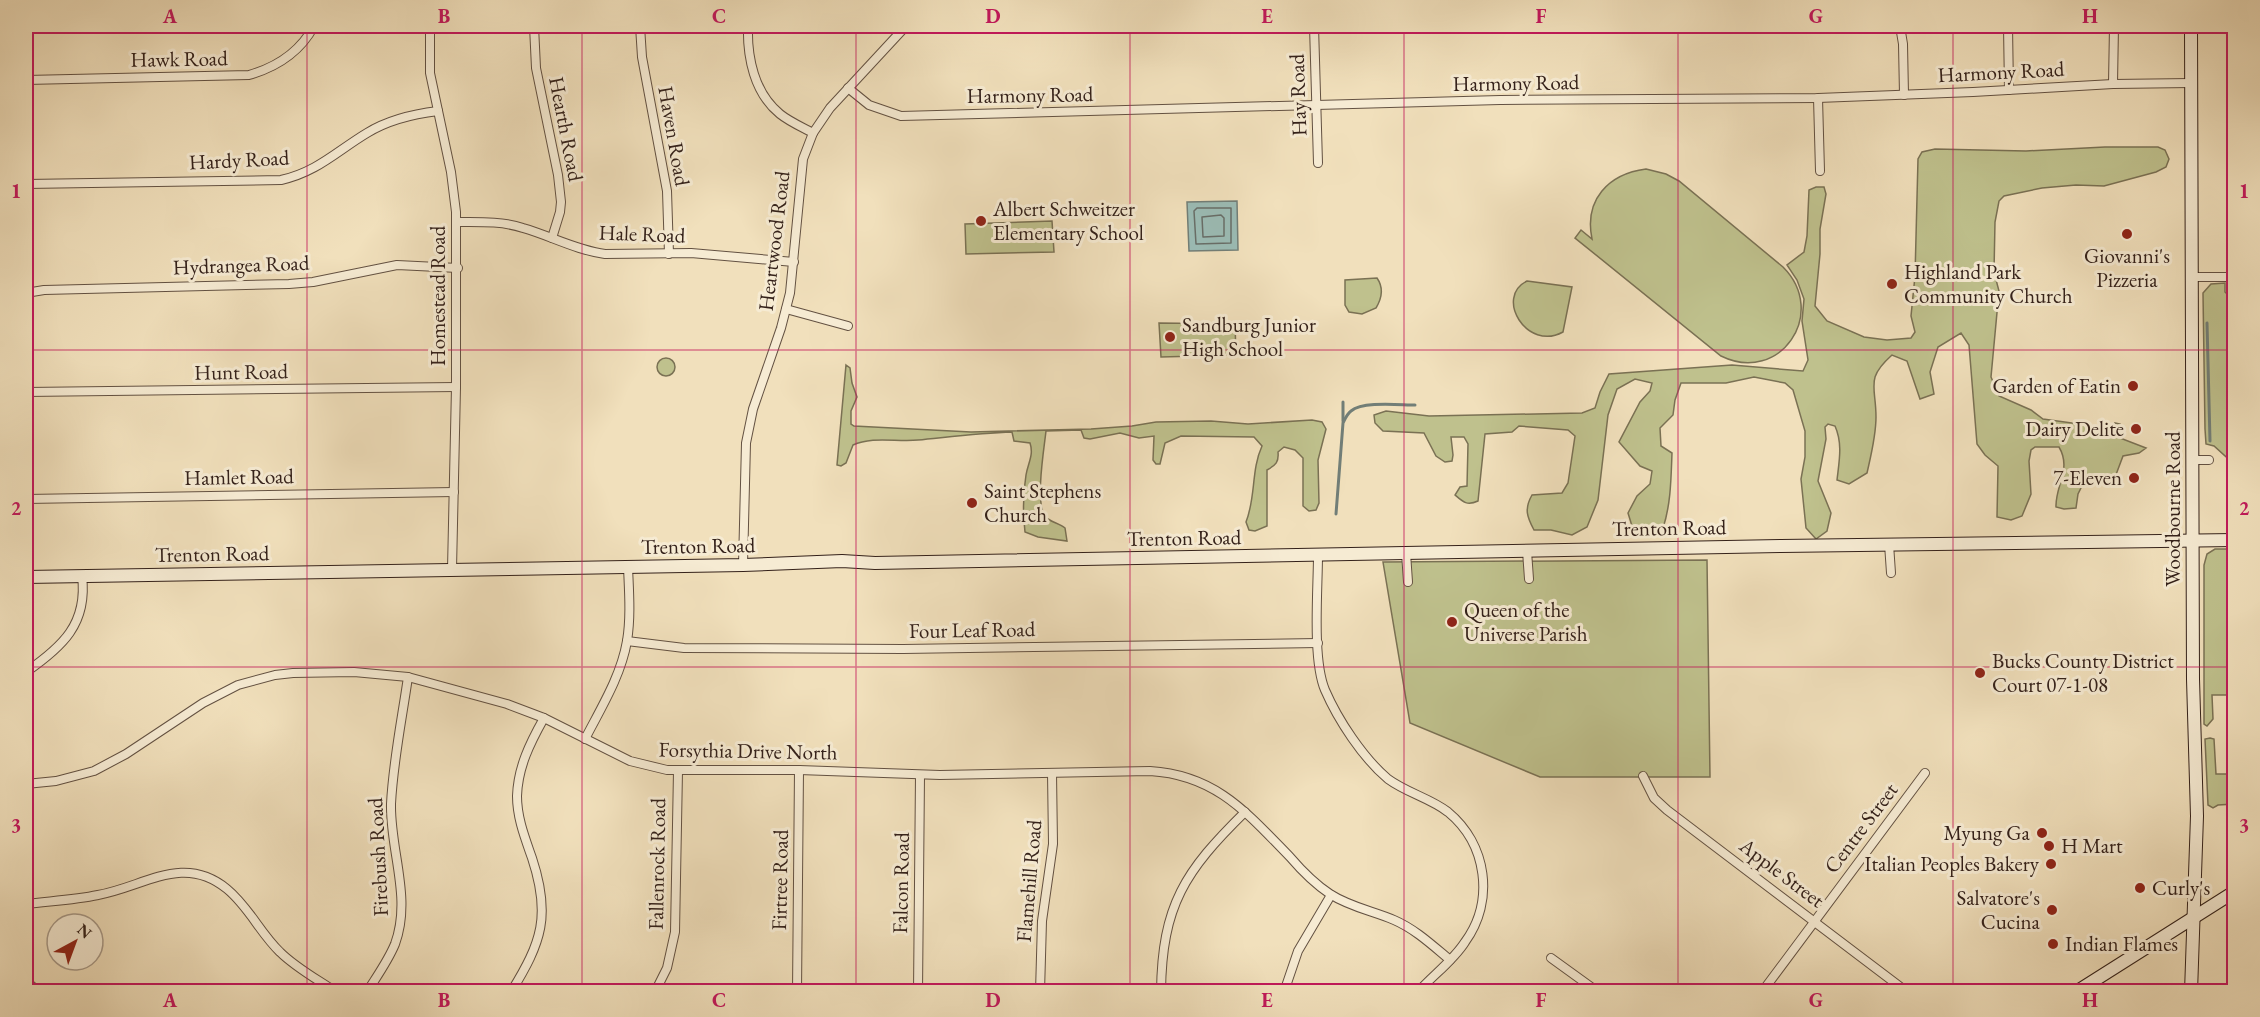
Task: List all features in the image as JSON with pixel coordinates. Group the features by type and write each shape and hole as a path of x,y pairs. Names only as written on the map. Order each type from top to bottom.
{"main road":[{"name":"Woodbourne Road","path":"2191,26 2193,679 2197,794 2191,992"},
{"name":"Trenton Road","path":"26,577 742,566 842,561 886,563 1889,544 2235,540"},
{"path":"2076,992 2235,892"}],"street":[{"name":"Hawk Road","path":"26,80 249,75 287,58 305,41 314,26"},
{"name":"Homestead Road","path":"430,26 430,73 451,172 457,222 452,569"},
{"name":"Hearth Road","path":"534,26 536,68 558,175 561,202 552,238"},
{"name":"Haven Road","path":"640,26 642,57 667,191 669,254"},
{"path":"748,26 752,68 762,92 777,112 813,133"},
{"name":"Heartwood Road","path":"742,566 746,443 753,409 786,309 794,262 803,159 813,133 830,108 906,26"},
{"name":"Hay Road","path":"1314,26 1318,163"},
{"path":"1900,26 1903,44 1904,95"},
{"path":"2008,26 2009,90"},
{"path":"2113,84 2114,26"},
{"name":"Harmony Road","path":"848,88 870,105 902,116 1500,100 1818,98 2113,84 2192,83"},
{"path":"1818,98 1820,171"},
{"name":"Hardy Road","path":"26,184 281,180 309,172 366,134 391,121 438,111"},
{"name":"Hale Road","path":"457,222 502,223 521,227 592,252 605,254 691,254 794,262"},
{"name":"Hydrangea Road","path":"26,293 44,290 289,284 313,282 397,265 458,268"},
{"path":"2191,277 2235,277"},
{"path":"786,309 848,326"},
{"name":"Hunt Road","path":"26,392 456,387"},
{"path":"2193,460 2209,460"},
{"name":"Hamlet Road","path":"26,499 454,492"},
{"path":"1889,544 1891,573"},
{"path":"1527,551 1529,579"},
{"path":"1406,553 1408,582"},
{"path":"1318,555 1318,643 1324,689 1361,750 1373,765 1390,780 1412,794 1436,804 1456,819 1477,850 1483,874 1483,901 1472,931 1459,951 1418,992"},
{"path":"585,739 618,673 627,641 628,567"},
{"path":"26,672 54,651 71,634 81,608 84,591 82,576"},
{"name":"Four Leaf Road","path":"627,641 684,648 903,649 1318,643"},
{"name":"Forsythia Drive North","path":"26,784 56,781 94,771 126,754 212,698 250,682 275,675 303,673 354,672 408,677 507,704 543,718 630,761 678,771 799,770 920,775 1150,771 1180,774 1221,792 1245,812 1312,880 1331,894 1354,906 1394,920 1425,938 1450,960"},
{"name":"Firebush Road","path":"367,992 390,955 401,916 402,899 391,804 408,677"},
{"path":"511,992 535,951 541,924 540,882 521,825 517,796 521,767 527,749 543,718"},
{"name":"Firtree Road","path":"797,992 799,770"},
{"name":"Fallenrock Road","path":"655,992 667,968 675,932 678,771"},
{"name":"Flamehill Road","path":"1040,992 1041,933 1053,844 1052,773"},
{"name":"Centre Street","path":"1762,992 1925,773"},
{"name":"Falcon Road","path":"918,992 920,775"},
{"name":"Apple Street","path":"1643,776 1654,798 1667,810 1907,992"},
{"path":"1161,992 1164,946 1174,906 1191,873 1211,846 1245,812"},
{"path":"26,904 98,896 159,875 178,872 201,875 228,890 240,901 279,952 336,992"},
{"path":"1284,992 1298,951 1331,894"},
{"path":"1551,958 1598,992"},
{"path":"26,981 39,992"}],"green space":[{"path":"2158,147 2165,150 2169,159 2166,167 2156,172 2104,186 2076,185 2042,188 2004,196 1999,201 1995,222 1994,272 1999,291 1991,377 1999,396 2031,410 2043,419 2115,429 2115,423 2120,424 2120,438 2146,448 2139,453 2123,456 2114,480 2086,478 2078,494 2076,508 2056,507 2064,470 2063,455 2059,447 2035,447 2031,450 2029,461 2031,494 2022,516 2011,520 1997,517 1998,466 1985,455 1977,444 1969,345 1961,333 1938,347 1930,372 1934,394 1920,399 1907,361 1892,355 1878,370 1874,383 1875,431 1867,473 1849,484 1837,480 1840,446 1835,426 1828,424 1825,427 1826,439 1818,481 1831,513 1827,531 1816,539 1806,528 1801,479 1805,457 1805,431 1793,390 1785,383 1754,377 1726,383 1681,383 1673,415 1660,428 1661,446 1672,453 1668,510 1663,528 1651,530 1632,526 1628,513 1637,496 1650,484 1652,471 1640,466 1619,442 1640,402 1650,391 1652,383 1635,379 1617,389 1608,415 1598,500 1587,527 1572,535 1551,530 1534,530 1527,513 1532,495 1562,493 1568,483 1575,436 1568,430 1519,426 1512,432 1485,434 1478,501 1468,503 1455,495 1460,487 1467,486 1468,444 1464,437 1451,437 1452,461 1445,462 1436,456 1424,433 1383,431 1375,423 1374,415 1386,411 1429,416 1582,413 1595,408 1609,374 1732,365 1803,371 1808,360 1802,321 1804,299 1797,280 1787,265 1804,252 1809,190 1816,187 1824,187 1826,194 1820,229 1815,306 1827,321 1864,337 1887,340 1911,338 1915,332 1911,316 1915,276 1918,159 1922,152 1935,149 2026,151"},
{"path":"1646,169 1666,174 1679,181 1783,267 1796,285 1801,304 1799,323 1791,340 1779,353 1762,361 1742,362 1721,356 1575,238 1581,230 1592,239 1590,225 1592,212 1602,191 1610,183 1632,172"},
{"path":"1052,221 1054,252 966,254 965,224"},
{"path":"1377,278 1381,286 1381,293 1376,308 1362,314 1349,312 1345,305 1345,280"},
{"path":"1527,281 1572,287 1563,332 1550,336 1538,335 1527,329 1519,320 1514,309 1514,299 1518,289"},
{"path":"2225,283 2225,292 2234,299 2234,464 2214,446 2206,444 2205,429 2203,293 2211,284"},
{"path":"1159,323 1235,324 1236,355 1161,357"},
{"path":"666,358 672,361 675,367 672,373 666,376 660,373 657,367 660,361"},
{"path":"846,365 850,368 857,397 851,411 851,424 854,426 971,432 1091,429 1156,422 1211,421 1248,424 1312,420 1322,422 1326,429 1318,460 1319,503 1316,510 1309,511 1303,506 1303,458 1295,450 1284,447 1278,452 1276,463 1267,470 1267,526 1255,531 1249,530 1246,522 1256,464 1262,446 1254,437 1181,436 1165,443 1160,464 1156,464 1153,460 1154,436 1139,438 1120,433 1090,439 1084,438 1081,430 1046,431 1041,475 1042,509 1047,518 1065,528 1067,541 1038,537 1025,532 1024,525 1024,489 1031,447 1030,443 1014,441 1012,432 918,440 860,442 853,445 846,463 841,466 837,465"},
{"path":"2215,549 2234,549 2234,695 2212,695 2213,719 2207,726 2204,724 2204,565 2207,554"},
{"path":"1707,560 1710,777 1540,777 1410,723 1383,562"},
{"path":"2205,739 2214,739 2216,774 2234,774 2234,804 2218,805 2213,808 2208,805"}],"water":[{"path":"1237,201 1238,250 1189,251 1187,202"}],"waterway":[{"path":"2207,323 2210,441"},
{"path":"1343,402 1343,421"},
{"path":"1336,514 1343,423 1347,415 1364,406 1415,405"}],"place":[{"name":"Albert Schweitzer Elementary School","path":"981,221"},
{"name":"Giovanni's Pizzeria","path":"2127,234"},
{"name":"Highland Park Community Church","path":"1892,284"},
{"name":"Sandburg Junior High School","path":"1170,337"},
{"name":"Garden of Eatin","path":"2133,386"},
{"name":"Dairy Delite","path":"2136,429"},
{"name":"7-Eleven","path":"2134,478"},
{"name":"Saint Stephens Church","path":"972,503"},
{"name":"Queen of the Universe Parish","path":"1452,622"},
{"name":"Bucks County District Court 07-1-08","path":"1980,673"},
{"name":"Myung Ga","path":"2042,833"},
{"name":"H Mart","path":"2049,846"},
{"name":"Italian Peoples Bakery","path":"2051,864"},
{"name":"Curly's","path":"2140,888"},
{"name":"Salvatore's Cucina","path":"2052,910"},
{"name":"Indian Flames","path":"2053,944"}]}
